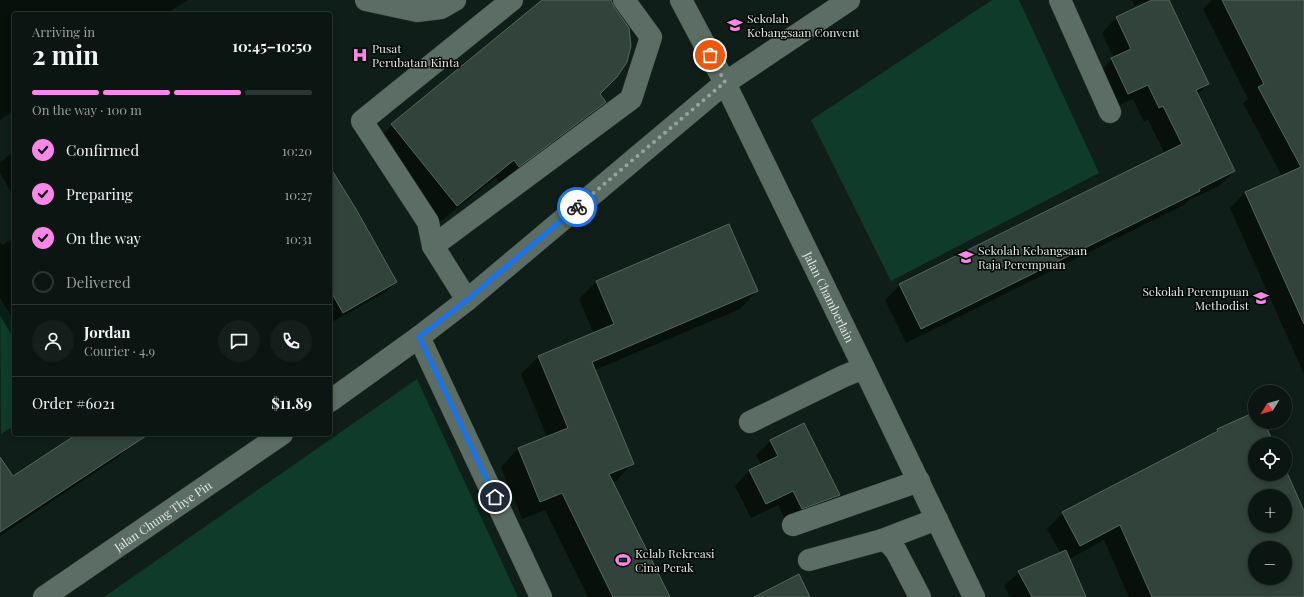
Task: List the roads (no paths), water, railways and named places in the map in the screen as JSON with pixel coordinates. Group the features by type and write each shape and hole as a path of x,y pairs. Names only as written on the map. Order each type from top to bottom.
{"street":[{"path":"366,0 417,11 441,8 455,0"},
{"path":"467,300 433,246 428,222 362,120 512,0"},
{"path":"433,246 631,99 651,36 624,0"},
{"name":"Jalan Chamberlain","path":"681,0 725,82 974,597"},
{"path":"332,400 419,337 467,300 725,82 849,0"},
{"path":"1060,0 1110,112"},
{"path":"419,337 541,597"},
{"path":"750,422 864,368"},
{"name":"Jalan Chung Thye Pin","path":"44,597 279,436"},
{"path":"793,525 919,481"},
{"path":"809,560 882,540 937,519"},
{"path":"882,540 890,544 896,551 920,597"}],"place":[{"name":"Sekolah Kebangsaan Convent","path":"735,25"},
{"name":"Pusat Perubatan Kinta","path":"360,55"},
{"name":"Sekolah Kebangsaan Raja Perempuan","path":"966,257"},
{"name":"Sekolah Perempuan Methodist","path":"1261,298"},
{"name":"Kelab Rekreasi Cina Perak","path":"623,560"}]}
